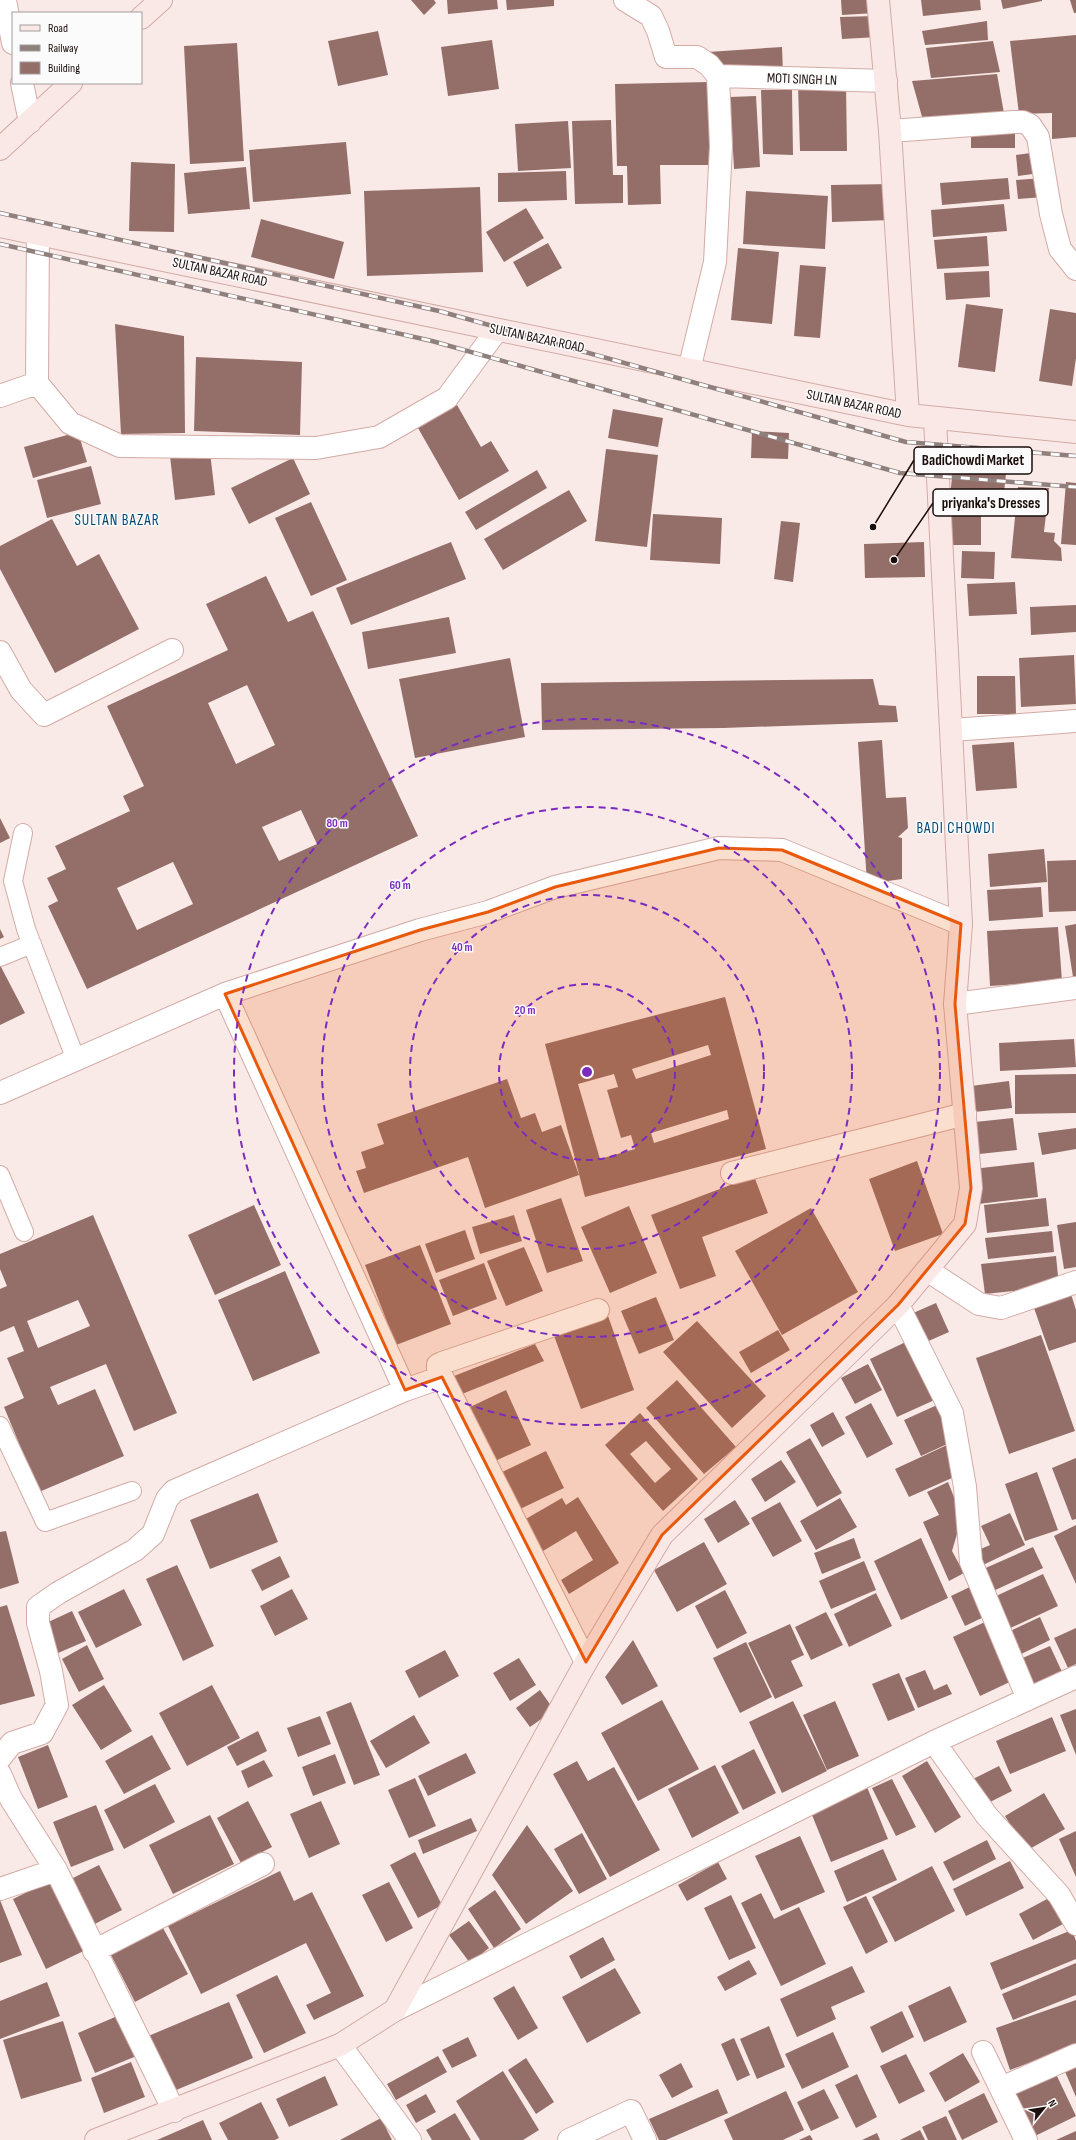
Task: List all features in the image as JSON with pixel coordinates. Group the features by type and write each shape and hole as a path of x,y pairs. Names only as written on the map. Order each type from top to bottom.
{"street":[{"path":"5,0 12,38"},
{"path":"142,17 161,0"},
{"path":"625,0 651,16 666,57 697,57 709,65 718,76 721,146 714,262 689,370"},
{"path":"878,0 890,131 908,416"},
{"name":"MOTI SINGH LN","path":"718,76 886,81"},
{"path":"22,84 30,122"},
{"path":"0,149 70,84"},
{"path":"890,131 1014,122 1023,122 1030,126 1038,136 1051,214 1060,249 1076,269"},
{"name":"SULTAN BAZAR ROAD","path":"0,226 908,416 935,420 1076,432"},
{"path":"38,233 37,383 70,423 120,446 316,448 378,437 447,398 497,330"},
{"path":"0,396 37,383"},
{"path":"395,2010 586,1662 662,1534 898,1306 965,1224 970,1188 955,1004 961,924 935,420"},
{"path":"0,652 22,690 44,715 172,650"},
{"path":"952,730 1076,721"},
{"path":"0,1093 225,994 420,930 488,912 555,887 719,848 782,850 961,924"},
{"path":"955,1004 1076,988"},
{"path":"225,994 405,1390"},
{"path":"732,1173 965,1114"},
{"path":"927,1270 979,1304 1001,1308 1076,1282"},
{"path":"898,1306 952,1413 965,1488 971,1562 1028,1699"},
{"path":"586,1662 438,1369 438,1365 598,1310"},
{"path":"0,1758 12,1743 42,1733 57,1706 51,1671 38,1623 38,1607 58,1593 135,1550 153,1534 167,1499 174,1491 405,1390 442,1377"},
{"path":"96,2140 174,2111 340,2045 395,2010 934,1742 1076,1677"},
{"path":"934,1742 988,1816 1059,1894 1076,1924"},
{"path":"0,1774 11,1799 56,1870 94,1951 174,2111"},
{"path":"94,1951 263,1864"},
{"path":"0,1889 56,1870"},
{"path":"340,2045 410,2140"},
{"path":"983,2052 1026,2140"},
{"path":"1001,2088 1076,2055"},
{"path":"569,2140 631,2111 645,2140"}],"lane":[{"path":"23,833 13,881 32,944 76,1060"},
{"path":"0,958 32,944"},
{"path":"0,1176 24,1232"},
{"path":"0,1426 45,1522 132,1491"}],"highlighted area":[{"path":"719,848 782,850 961,924 955,1004 971,1188 965,1224 898,1305 662,1535 586,1662 442,1377 405,1390 225,994 420,930 488,912 555,887"}],"building":[{"path":"411,0 434,0 436,3 424,15"},
{"path":"447,0 497,0 498,9 448,14"},
{"path":"506,0 554,0 554,6 507,10"},
{"path":"841,0 874,0 875,13 842,15"},
{"path":"921,0 980,0 981,10 923,16"},
{"path":"1001,0 1042,0 1042,1 1003,9"},
{"path":"1070,0 1076,0 1076,13 1074,13"},
{"path":"876,16 878,37 842,39 840,17"},
{"path":"987,21 988,40 925,45 922,31"},
{"path":"378,31 388,75 338,86 328,41"},
{"path":"1076,35 1076,137 1052,139 1052,113 1019,114 1010,41"},
{"path":"492,40 499,89 448,96 441,47"},
{"path":"993,41 1000,72 931,78 926,48"},
{"path":"237,43 244,161 190,164 184,46"},
{"path":"782,47 783,74 722,75 708,52"},
{"path":"997,74 1005,119 924,124 912,81"},
{"path":"709,82 711,165 660,165 661,204 628,205 627,166 617,166 615,84"},
{"path":"798,85 846,85 847,151 800,151"},
{"path":"761,90 792,90 793,155 763,154"},
{"path":"756,96 760,167 734,169 730,97"},
{"path":"611,120 613,175 623,175 623,203 575,204 572,121"},
{"path":"568,121 571,168 518,171 515,124"},
{"path":"971,129 1015,130 1015,148 971,148"},
{"path":"346,142 351,194 253,202 249,150"},
{"path":"1038,152 1040,173 1018,176 1016,155"},
{"path":"131,162 175,164 174,232 129,231"},
{"path":"246,167 250,209 188,214 184,173"},
{"path":"566,171 567,200 498,202 498,173"},
{"path":"1008,178 1010,199 942,205 940,183"},
{"path":"1043,178 1044,197 1018,199 1016,180"},
{"path":"891,184 892,220 832,222 831,185"},
{"path":"480,187 483,272 367,276 364,191"},
{"path":"746,191 828,196 825,249 743,244"},
{"path":"1004,204 1007,231 933,237 931,210"},
{"path":"526,208 544,238 504,262 486,232"},
{"path":"261,219 344,242 334,279 251,257"},
{"path":"987,236 989,266 937,269 934,240"},
{"path":"548,243 562,268 527,287 513,262"},
{"path":"738,248 779,252 772,324 731,320"},
{"path":"800,265 826,267 820,338 794,336"},
{"path":"989,271 990,297 946,300 944,273"},
{"path":"966,304 1003,309 995,372 958,367"},
{"path":"1050,309 1076,313 1076,358 1072,386 1039,381"},
{"path":"115,324 184,336 185,433 121,434"},
{"path":"196,357 302,362 300,435 194,431"},
{"path":"457,405 481,447 491,441 509,471 459,500 418,428"},
{"path":"613,409 663,418 658,447 608,438"},
{"path":"752,431 789,433 788,459 751,458"},
{"path":"78,432 87,462 33,478 24,447"},
{"path":"606,449 658,455 647,547 595,541"},
{"path":"210,452 215,495 175,500 170,456"},
{"path":"293,458 310,494 249,524 231,488"},
{"path":"954,458 1007,464 1003,502 950,497"},
{"path":"91,466 101,504 47,518 37,480"},
{"path":"537,470 547,488 476,530 465,512"},
{"path":"1066,482 1076,483 1076,545 1061,544"},
{"path":"1018,487 1049,488 1044,532 1055,533 1054,541 1061,548 1062,561 1011,558"},
{"path":"569,490 587,521 503,570 484,539"},
{"path":"311,502 347,580 311,596 275,518"},
{"path":"950,502 981,503 981,545 950,545"},
{"path":"653,514 722,518 720,564 650,560"},
{"path":"52,519 77,566 99,554 139,629 55,673 0,569 0,546"},
{"path":"781,521 800,523 793,582 774,579"},
{"path":"451,542 466,579 351,625 336,588"},
{"path":"924,542 925,577 865,578 864,544"},
{"path":"962,551 995,552 994,579 961,578"},
{"path":"266,576 288,622 313,611 418,836 87,989 48,906 58,901 47,878 66,869 55,846 130,811 123,796 144,786 107,706 228,650 206,604","holes":["247,685 275,745 236,764 208,703","301,810 317,844 279,861 262,827","173,862 193,904 137,930 117,888"]},
{"path":"1015,582 1017,614 969,616 967,584"},
{"path":"1076,605 1076,632 1031,635 1030,607"},
{"path":"449,617 456,653 368,669 362,632"},
{"path":"1074,655 1076,704 1021,707 1019,658"},
{"path":"510,658 525,737 415,758 399,679"},
{"path":"977,676 1015,676 1016,714 977,714"},
{"path":"873,679 879,705 896,706 898,722 723,728 542,730 541,683"},
{"path":"882,740 886,798 906,797 908,828 898,837 902,838 902,879 867,884 858,742"},
{"path":"1014,742 1017,788 976,791 972,745"},
{"path":"0,818 10,838 0,843"},
{"path":"1044,849 1047,882 990,887 988,854"},
{"path":"1076,860 1076,911 1049,912 1047,861"},
{"path":"1041,887 1043,917 989,921 987,890"},
{"path":"1076,924 1076,977 1073,977 1065,926"},
{"path":"1058,927 1062,981 990,986 987,931"},
{"path":"0,929 4,937 0,939"},
{"path":"0,965 25,1013 0,1025"},
{"path":"725,997 766,1149 585,1197 545,1044","holes":["708,1045 711,1055 636,1079 632,1069","614,1074 618,1087 607,1090 621,1138 631,1135 635,1149 600,1159 578,1084","727,1110 729,1119 654,1143 651,1133"]},
{"path":"1074,1039 1076,1067 1000,1071 999,1043"},
{"path":"1076,1074 1076,1113 1015,1114 1015,1075"},
{"path":"507,1079 521,1118 535,1113 542,1132 561,1125 579,1175 485,1208 468,1157 364,1193 356,1171 366,1168 361,1152 384,1144 377,1124"},
{"path":"1009,1081 1012,1108 974,1112 971,1086"},
{"path":"1013,1118 1017,1150 979,1154 975,1122"},
{"path":"1076,1128 1076,1149 1042,1155 1038,1133"},
{"path":"917,1161 943,1234 895,1251 869,1179"},
{"path":"1034,1162 1038,1197 978,1204 973,1169"},
{"path":"754,1176 768,1213 702,1237 716,1276 680,1289 651,1215"},
{"path":"561,1198 583,1261 547,1273 526,1210"},
{"path":"1046,1198 1049,1226 987,1233 984,1205"},
{"path":"254,1205 281,1265 215,1295 188,1235"},
{"path":"629,1206 657,1273 610,1293 581,1227"},
{"path":"811,1208 858,1292 782,1335 735,1251"},
{"path":"93,1215 177,1413 134,1431 106,1364 50,1387 58,1405 95,1389 124,1456 39,1492 4,1407 24,1398 7,1358 24,1351 14,1326 0,1332 0,1289 7,1286 0,1269 0,1254","holes":["78,1300 90,1326 38,1348 27,1321"]},
{"path":"514,1215 522,1241 480,1254 472,1227"},
{"path":"1076,1222 1076,1267 1064,1269 1057,1225"},
{"path":"465,1230 475,1259 436,1273 425,1244"},
{"path":"1052,1231 1054,1252 988,1259 985,1238"},
{"path":"420,1245 451,1324 396,1345 365,1265"},
{"path":"524,1247 543,1291 506,1306 487,1261"},
{"path":"1056,1256 1059,1286 985,1294 981,1264"},
{"path":"484,1263 497,1299 453,1316 439,1280"},
{"path":"285,1271 320,1353 253,1381 218,1300"},
{"path":"1071,1294 1076,1310 1076,1342 1049,1351 1034,1308"},
{"path":"656,1297 674,1340 639,1354 621,1311"},
{"path":"936,1303 949,1332 924,1343 911,1314"},
{"path":"607,1313 634,1390 581,1409 553,1333"},
{"path":"697,1321 766,1396 732,1428 663,1352"},
{"path":"778,1330 790,1350 751,1373 739,1352"},
{"path":"1041,1335 1075,1431 1009,1454 976,1358"},
{"path":"912,1339 939,1398 897,1417 870,1359"},
{"path":"535,1344 544,1361 462,1394 454,1376"},
{"path":"868,1364 882,1390 855,1404 841,1378"},
{"path":"677,1380 736,1447 704,1474 646,1408"},
{"path":"506,1390 531,1445 495,1461 470,1407"},
{"path":"871,1403 893,1444 867,1458 845,1417"},
{"path":"937,1405 954,1441 921,1456 904,1420"},
{"path":"833,1412 845,1434 822,1447 810,1425"},
{"path":"640,1413 698,1479 663,1511 605,1445","holes":["646,1441 671,1469 655,1483 630,1454"]},
{"path":"810,1438 842,1493 817,1507 786,1452"},
{"path":"947,1445 961,1474 909,1497 895,1469"},
{"path":"546,1451 564,1488 516,1511 498,1474"},
{"path":"1076,1458 1076,1519 1072,1520 1052,1468"},
{"path":"781,1460 796,1482 765,1502 751,1479"},
{"path":"1037,1472 1058,1530 1025,1541 1005,1484"},
{"path":"948,1482 962,1517 952,1551 964,1573 949,1581 923,1522 939,1515 927,1492"},
{"path":"258,1493 278,1542 210,1569 190,1520"},
{"path":"578,1497 619,1563 569,1594 561,1580 593,1560 576,1531 543,1551 524,1520 562,1498 566,1505"},
{"path":"840,1498 857,1527 816,1550 800,1521"},
{"path":"735,1500 750,1524 718,1543 704,1519"},
{"path":"780,1502 802,1541 773,1557 751,1518"},
{"path":"1010,1513 1025,1545 983,1565 976,1551 990,1545 981,1526"},
{"path":"1076,1525 1076,1584 1054,1536"},
{"path":"6,1531 19,1583 0,1589 0,1532"},
{"path":"854,1538 861,1558 822,1574 814,1553"},
{"path":"921,1538 948,1598 901,1620 874,1561"},
{"path":"704,1542 727,1584 677,1612 654,1570"},
{"path":"1033,1547 1043,1568 991,1592 981,1570"},
{"path":"280,1556 290,1577 262,1591 251,1570"},
{"path":"864,1561 876,1590 831,1609 819,1581"},
{"path":"177,1565 214,1646 183,1661 146,1579"},
{"path":"1043,1574 1058,1606 1006,1630 992,1598"},
{"path":"976,1584 990,1614 965,1626 951,1596"},
{"path":"124,1589 142,1625 96,1648 78,1612"},
{"path":"292,1589 308,1619 275,1636 260,1606"},
{"path":"725,1590 747,1633 717,1649 695,1606"},
{"path":"876,1593 892,1626 849,1647 834,1614"},
{"path":"7,1605 35,1696 0,1705 0,1607"},
{"path":"72,1611 86,1641 58,1653 44,1624"},
{"path":"826,1612 843,1645 811,1660 795,1627"},
{"path":"1040,1617 1050,1640 1017,1656 1006,1633"},
{"path":"987,1621 1014,1680 980,1696 953,1637"},
{"path":"790,1624 804,1655 791,1661 803,1686 775,1699 748,1643"},
{"path":"1076,1628 1076,1664 1068,1668 1054,1638"},
{"path":"633,1640 658,1686 622,1705 605,1677"},
{"path":"746,1642 772,1697 740,1713 713,1658"},
{"path":"87,1645 104,1679 79,1692 62,1659"},
{"path":"1050,1646 1063,1674 1032,1689 1018,1660"},
{"path":"445,1650 459,1676 419,1698 405,1671"},
{"path":"519,1658 536,1685 510,1701 493,1673"},
{"path":"925,1670 934,1690 947,1684 952,1694 918,1708 905,1678"},
{"path":"899,1673 915,1710 888,1721 872,1684"},
{"path":"104,1685 132,1731 101,1750 72,1705"},
{"path":"212,1685 240,1738 187,1766 159,1713"},
{"path":"540,1690 554,1710 530,1727 516,1708"},
{"path":"662,1700 699,1769 638,1801 601,1733"},
{"path":"793,1701 827,1771 782,1793 749,1722"},
{"path":"835,1701 859,1756 827,1770 803,1715"},
{"path":"351,1702 380,1775 354,1785 326,1712"},
{"path":"1076,1709 1076,1755 1060,1715"},
{"path":"414,1715 430,1743 386,1768 370,1741"},
{"path":"320,1716 331,1744 298,1757 287,1728"},
{"path":"1052,1717 1066,1751 1010,1774 996,1741"},
{"path":"258,1731 267,1751 237,1766 227,1747"},
{"path":"152,1735 171,1769 124,1794 105,1761"},
{"path":"48,1745 68,1797 38,1809 18,1757"},
{"path":"754,1749 776,1793 743,1810 721,1766"},
{"path":"466,1753 476,1773 428,1796 418,1776"},
{"path":"335,1754 346,1783 313,1796 302,1767"},
{"path":"264,1760 273,1776 248,1788 241,1771"},
{"path":"577,1761 588,1781 614,1767 660,1850 610,1877 553,1774"},
{"path":"927,1761 961,1817 935,1833 902,1776"},
{"path":"715,1765 739,1813 692,1838 668,1789"},
{"path":"999,1766 1012,1791 986,1804 973,1779"},
{"path":"415,1778 436,1826 409,1838 388,1790"},
{"path":"892,1779 916,1827 896,1836 872,1788"},
{"path":"155,1784 175,1822 124,1849 104,1810"},
{"path":"867,1787 888,1839 831,1862 810,1810"},
{"path":"1044,1793 1065,1829 1026,1851 1005,1816"},
{"path":"248,1801 272,1847 241,1863 217,1818"},
{"path":"321,1801 340,1844 309,1858 290,1814"},
{"path":"96,1805 114,1850 71,1867 53,1822"},
{"path":"210,1815 234,1864 173,1894 149,1845"},
{"path":"471,1818 477,1831 423,1854 418,1840"},
{"path":"527,1825 573,1891 526,1924 492,1875"},
{"path":"1076,1831 1076,1877 1059,1839"},
{"path":"582,1833 607,1879 579,1894 554,1849"},
{"path":"800,1836 825,1892 781,1911 755,1856"},
{"path":"987,1840 996,1859 953,1881 943,1862"},
{"path":"883,1849 897,1880 847,1902 834,1871"},
{"path":"415,1852 442,1905 418,1918 390,1865"},
{"path":"1010,1861 1024,1888 966,1916 953,1889"},
{"path":"718,1862 727,1879 687,1901 678,1885"},
{"path":"99,1865 122,1910 89,1927 65,1882"},
{"path":"932,1866 955,1911 895,1942 872,1897"},
{"path":"280,1871 294,1901 312,1892 364,1996 314,2020 306,2005 331,1993 306,1943 201,1994 168,1926"},
{"path":"56,1878 90,1948 46,1969 13,1899"},
{"path":"389,1882 413,1928 386,1942 362,1895"},
{"path":"495,1890 521,1929 494,1948 468,1909"},
{"path":"761,1893 774,1919 799,1907 826,1964 781,1986 741,1903"},
{"path":"731,1895 756,1948 729,1960 704,1908"},
{"path":"866,1896 888,1942 866,1954 843,1907"},
{"path":"1049,1898 1063,1924 1033,1940 1019,1914"},
{"path":"0,1900 22,1955 0,1963"},
{"path":"469,1921 489,1948 470,1963 449,1935"},
{"path":"163,1928 188,1974 135,2002 111,1955"},
{"path":"1072,1930 1076,1941 1076,1959 1001,1990 990,1963"},
{"path":"603,1937 615,1960 581,1979 569,1956"},
{"path":"749,1960 757,1974 725,1991 717,1977"},
{"path":"1076,1963 1076,1995 1013,2020 1002,1994"},
{"path":"852,1966 865,1992 831,2007 836,2019 797,2037 780,1999"},
{"path":"615,1968 641,2013 587,2043 562,1997"},
{"path":"277,1975 306,2033 264,2053 236,1995"},
{"path":"47,1982 60,2016 0,2039 0,2001"},
{"path":"514,1986 538,2028 518,2040 493,1998"},
{"path":"950,1986 967,2022 924,2042 908,2006"},
{"path":"1076,2000 1076,2045 1010,2070 996,2028"},
{"path":"229,2002 253,2058 169,2093 146,2037"},
{"path":"902,2011 914,2037 882,2053 870,2027"},
{"path":"122,2014 139,2055 95,2073 78,2033"},
{"path":"63,2021 82,2081 21,2099 3,2040"},
{"path":"769,2026 785,2067 757,2079 740,2039"},
{"path":"833,2032 849,2067 802,2089 785,2054"},
{"path":"468,2037 477,2056 452,2068 442,2050"},
{"path":"734,2038 750,2075 737,2081 721,2044"},
{"path":"963,2053 980,2082 945,2102 929,2073"},
{"path":"906,2054 925,2091 899,2104 880,2066"},
{"path":"438,2056 447,2072 396,2100 387,2084"},
{"path":"526,2058 554,2102 536,2114 508,2070"},
{"path":"1076,2061 1076,2097 1063,2067"},
{"path":"131,2062 145,2097 104,2113 91,2078"},
{"path":"681,2063 693,2087 672,2098 659,2075"},
{"path":"503,2071 539,2130 523,2140 480,2140 456,2101"},
{"path":"857,2074 877,2117 856,2128 835,2085"},
{"path":"1056,2074 1076,2116 1031,2138 1011,2096"},
{"path":"325,2076 338,2105 289,2127 276,2099"},
{"path":"718,2089 728,2113 666,2140 659,2140 649,2119"},
{"path":"824,2089 839,2118 811,2131 797,2102"},
{"path":"786,2091 804,2130 783,2140 733,2140 724,2120"},
{"path":"984,2093 998,2122 962,2140 948,2111"},
{"path":"426,2094 436,2112 416,2123 406,2105"},
{"path":"261,2102 279,2138 275,2140 228,2140 219,2123"},
{"path":"455,2113 471,2140 432,2140 426,2130"},
{"path":"946,2116 957,2140 928,2140 922,2127"},
{"path":"381,2118 392,2140 340,2140"},
{"path":"203,2120 212,2140 157,2140"},
{"path":"920,2130 925,2140 900,2140"},
{"path":"1076,2131 1076,2140 1056,2140"},
{"path":"877,2133 880,2140 862,2140"},
{"path":"810,2135 813,2140 799,2140"}],"railway":[{"path":"0,213 439,311 906,442 1076,456"},
{"path":"0,244 432,341 900,473 1076,487"}],"place":[{"name":"BadiChowdi Market","path":"873,527"},
{"name":"priyanka's Dresses","path":"894,560"}],"district":[{"name":"SULTAN BAZAR","path":"117,520"},
{"name":"BADI CHOWDI","path":"956,828"}]}
